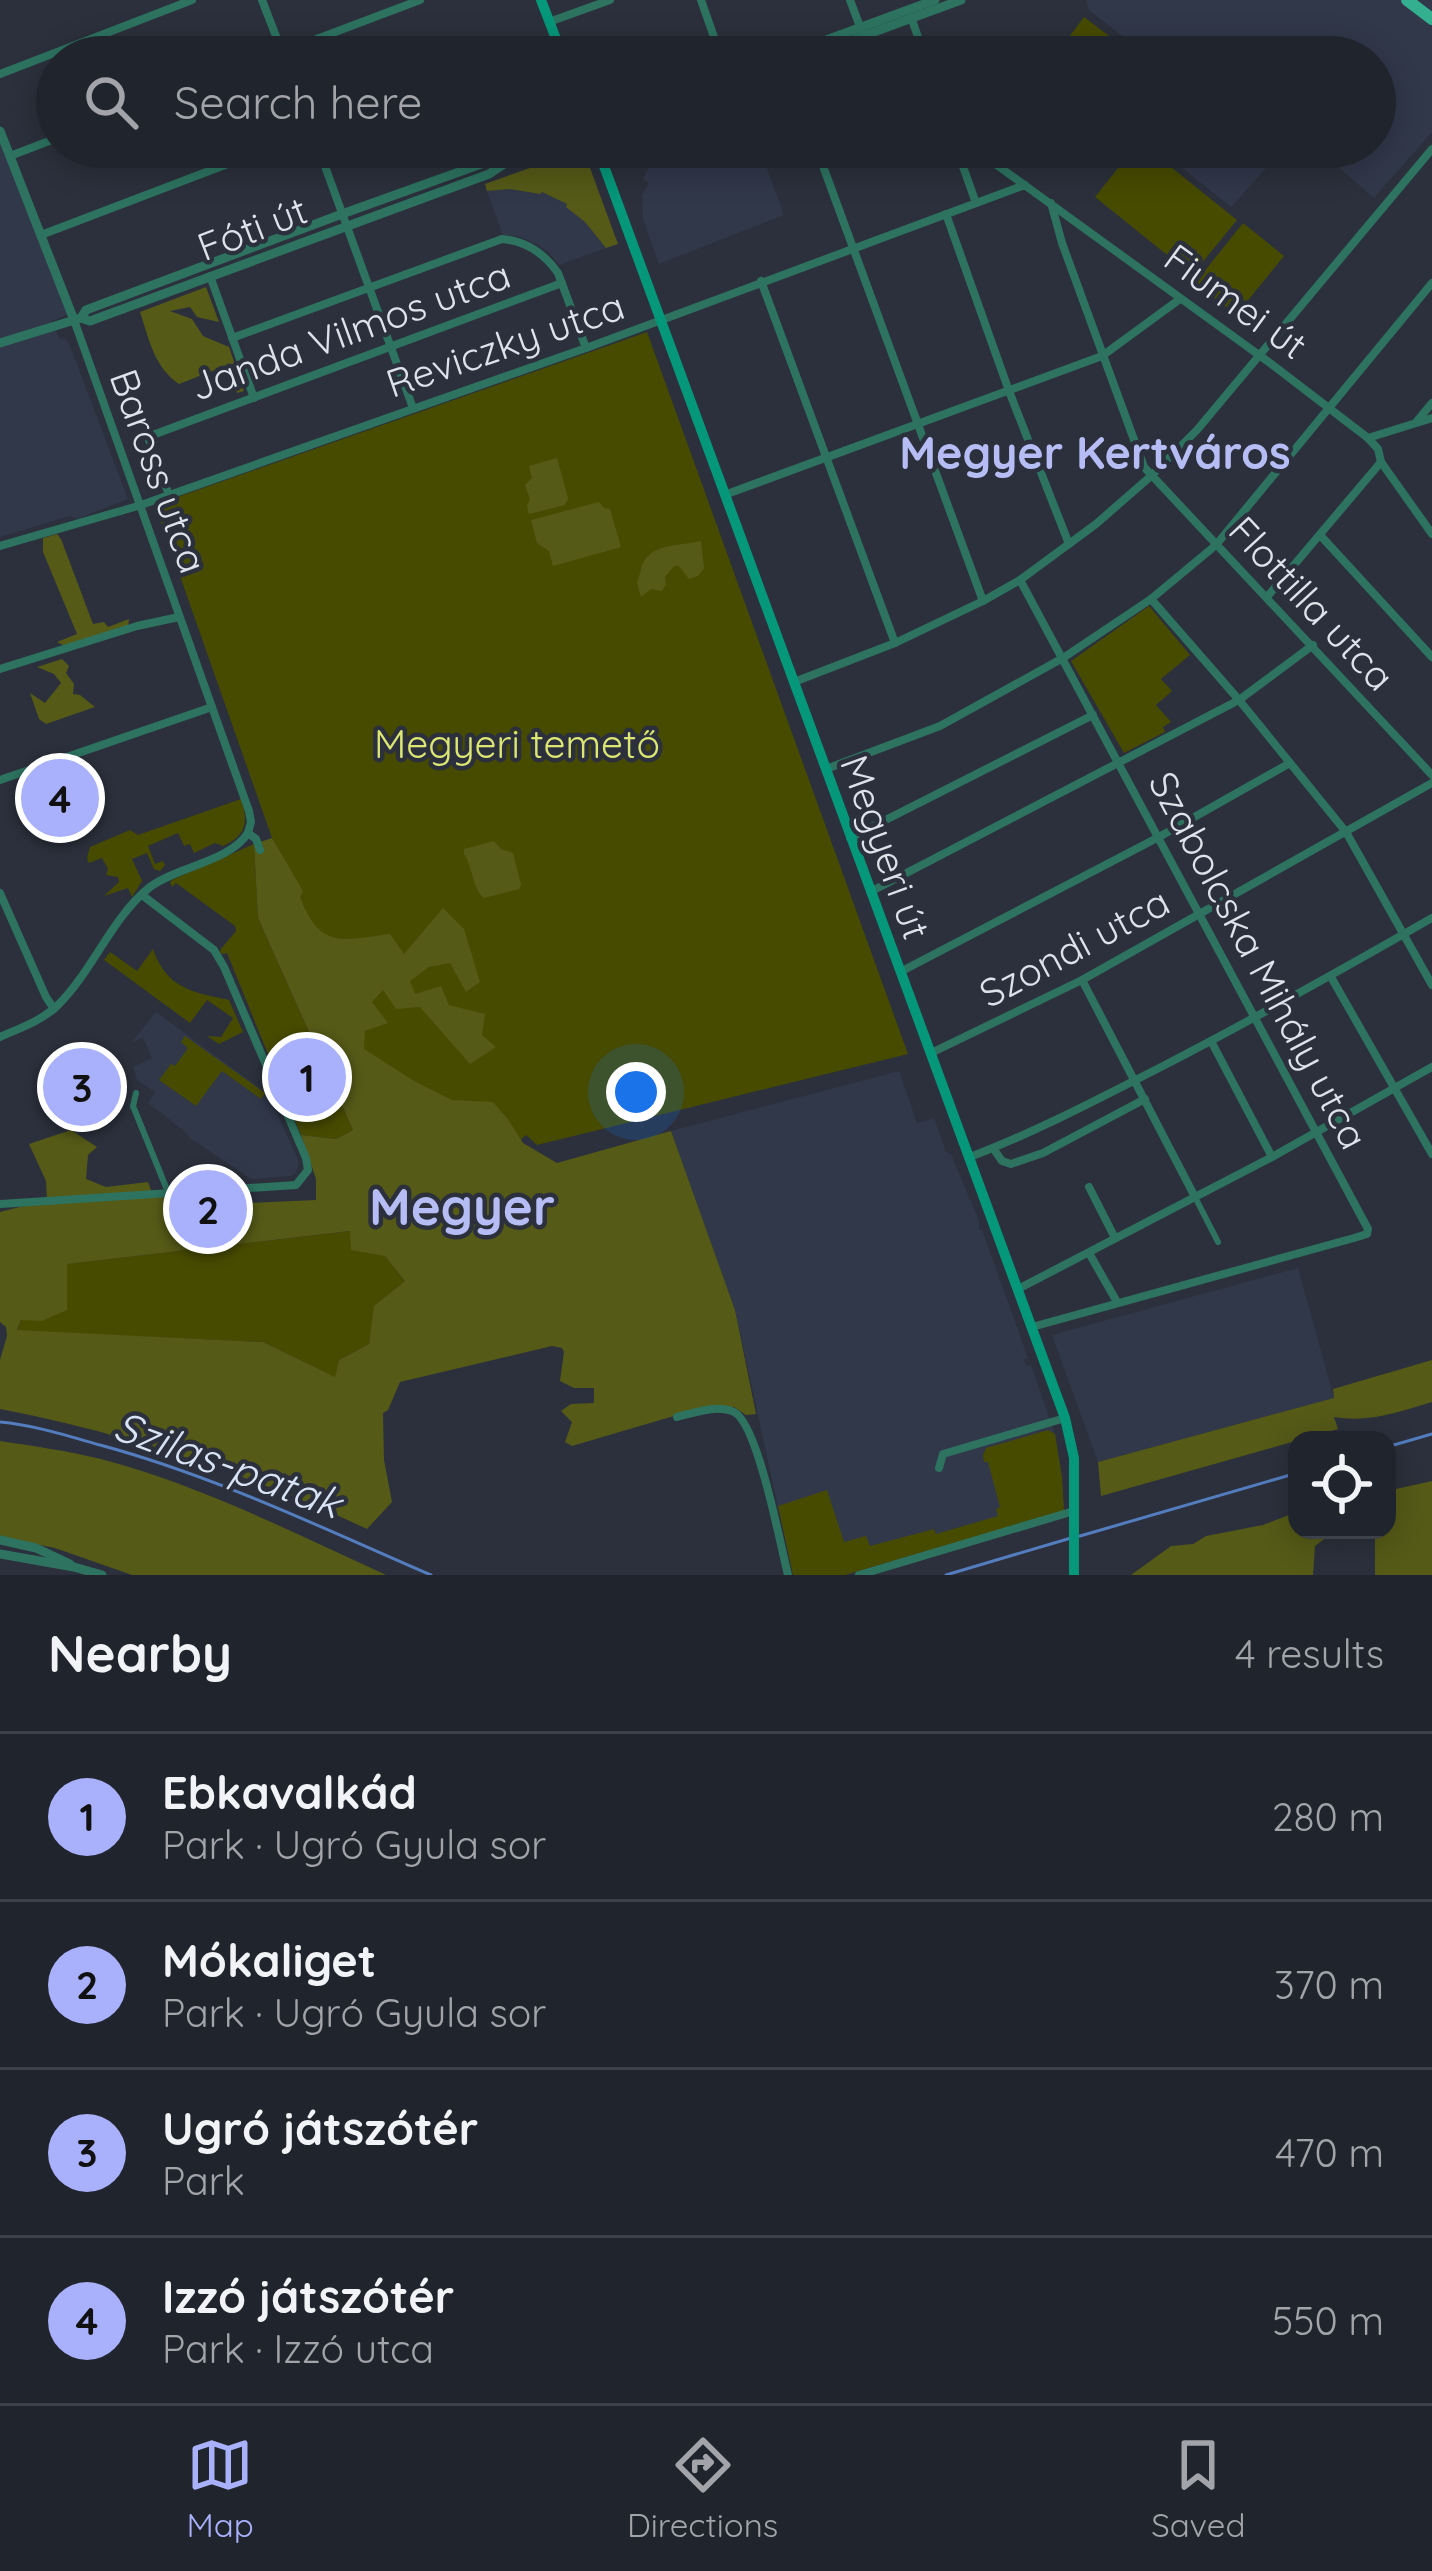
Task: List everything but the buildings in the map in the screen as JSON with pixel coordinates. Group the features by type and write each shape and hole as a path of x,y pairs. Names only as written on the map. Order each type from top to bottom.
{"main road":[{"path":"541,0 555,36"},
{"path":"1407,0 1432,19"},
{"name":"Megyeri út","path":"605,168 1065,1418 1074,1458 1074,1575"}],"street":[{"path":"98,36 191,0"},
{"path":"262,0 276,36"},
{"path":"330,36 420,0"},
{"path":"549,22 610,0"},
{"path":"701,0 714,36"},
{"path":"850,0 861,31"},
{"path":"850,36 935,0"},
{"path":"845,36 961,0"},
{"path":"911,17 918,36"},
{"path":"0,74 36,60"},
{"name":"Baross utca","path":"0,131 78,319 138,506 249,811 248,833"},
{"path":"10,156 36,145"},
{"path":"794,682 895,643 1020,580 1151,476 1197,430 1432,149"},
{"path":"41,235 217,168"},
{"path":"326,168 413,408"},
{"name":"Fóti út","path":"0,344 78,319 90,321 474,168"},
{"path":"824,168 983,601"},
{"path":"964,168 976,203"},
{"name":"Fiumei út","path":"1001,168 1368,438 1432,534"},
{"name":"Reviczky utca","path":"0,546 138,506 586,348 1025,185"},
{"name":"Flottilla utca","path":"1051,203 1144,467 1268,596 1432,779"},
{"path":"946,214 1069,544"},
{"name":"Fóti út","path":"78,319 86,310 344,219"},
{"path":"232,338 502,238 522,242 552,264 586,348"},
{"path":"210,276 254,398"},
{"path":"761,281 895,643"},
{"name":"Janda Vilmos utca","path":"169,495 148,438 562,283"},
{"path":"825,770 940,726 1063,658 1151,599 1216,544 1432,283"},
{"path":"727,494 1102,356 1180,299"},
{"path":"1416,422 1432,403"},
{"path":"1368,438 1432,418"},
{"path":"1268,596 1382,462"},
{"path":"1320,535 1432,657"},
{"path":"1020,580 1063,658"},
{"path":"1151,599 1346,832 1432,985"},
{"path":"0,669 179,617"},
{"path":"870,892 1239,700 1313,645"},
{"name":"Szabolcska Mihály utca","path":"1063,658 1368,1229 1367,1234 1117,1302"},
{"path":"0,780 212,707"},
{"path":"850,838 1094,715"},
{"path":"900,973 1290,763"},
{"name":"Szondi utca","path":"930,1053 1082,980 1432,779"},
{"path":"0,1037 54,1009 142,895 161,880 233,849 248,833 256,838 260,850"},
{"path":"0,893 54,1009"},
{"path":"0,1204 296,1185 308,1170 214,950 142,895"},
{"path":"968,1157 1256,1018 1432,918"},
{"path":"1331,976 1432,1154"},
{"path":"1082,980 1218,1242"},
{"path":"1211,1041 1272,1157"},
{"path":"1016,1290 1272,1157 1432,1067"},
{"path":"136,1093 133,1106 168,1192"},
{"path":"994,1148 1002,1161 1012,1164 1145,1099"},
{"path":"1089,1187 1115,1238"},
{"path":"1030,1327 1117,1302 1089,1252"},
{"path":"677,1417 722,1409 747,1424 788,1575"},
{"path":"939,1468 943,1454 1065,1418"},
{"path":"976,1457 981,1443"},
{"path":"859,1575 1075,1515"},
{"path":"0,1540 36,1548 74,1567"},
{"path":"0,1554 102,1575"}],"shaded area":[{"path":"1086,0 1432,0 1432,132 1374,198 1339,168 1396,168 1396,36 1122,36 1089,10"},
{"path":"0,140 69,314 52,321 59,338 70,346 128,499 77,519 70,516 0,537"},
{"path":"648,168 767,168 784,215 659,264 643,219 642,195 649,183 643,179"},
{"path":"1182,168 1266,168 1231,207"},
{"path":"487,191 541,192 568,204 606,248 559,265 535,243 503,235"},
{"path":"156,1012 269,1095 299,1162 296,1173 251,1179 148,1103 155,1092 137,1080 133,1067 152,1058 143,1038 132,1042"},
{"path":"899,1071 917,1123 934,1118 979,1221 1028,1358 1024,1360 1031,1365 1055,1434 1064,1511 845,1575 793,1575 735,1310 671,1131"},
{"path":"1298,1268 1334,1398 1098,1462 1052,1335"}],"green space":[{"path":"1084,17 1109,36 1070,36"},
{"path":"530,168 590,168 618,244 606,248 567,204 542,192 487,191 485,184"},
{"path":"1118,168 1172,168 1237,220 1192,275 1095,197"},
{"path":"1243,223 1284,256 1236,315 1195,283"},
{"path":"206,287 219,322 197,317 190,307 170,311 192,319 203,336 229,347 244,391 237,393 225,366 179,384 158,361 150,342 140,312"},
{"name":"Megyeri temető","path":"647,332 908,1054 537,1145 526,1135 517,1143 365,1074 272,838 155,505"},
{"path":"557,458 568,498 565,505 529,514 525,485 532,478 529,466"},
{"path":"599,502 610,509 621,547 553,566 549,551 537,543 531,520"},
{"path":"57,534 93,624 104,622 108,627 129,619 128,627 65,646 57,642 77,634 43,552 43,538"},
{"path":"701,541 704,568 698,576 689,579 678,565 665,577 662,591 651,589 641,597 637,583 648,557 660,549"},
{"path":"1149,606 1190,655 1161,679 1172,691 1156,705 1171,722 1163,727 1165,732 1124,753 1071,661"},
{"path":"62,659 69,666 66,673 74,684 73,694 95,707 46,724 39,719 30,693 45,703 61,683 54,674 37,667"},
{"path":"241,799 244,827 237,838 194,853 178,833 148,846 155,864 163,861 165,865 160,871 154,869 147,853 132,859 142,881 132,897 128,888 104,896 119,882 118,877 106,875 102,858 89,863 90,847 130,830 138,835"},
{"path":"272,838 303,891 300,897 308,914 334,938 390,934 404,954 443,908 464,929 480,982 466,992 450,963 429,967 410,981 415,994 441,986 449,1005 485,1014 482,1035 496,1047 470,1064 420,1007 396,1009 383,990 372,1002 388,1023 365,1031 364,1049 452,1100 493,1102 523,1143 557,1163 671,1131 735,1310 756,1414 746,1415 734,1407 701,1408 572,1446 565,1442 572,1422 561,1411 571,1404 594,1403 594,1388 574,1388 560,1381 564,1352 552,1346 400,1382 383,1413 384,1460 392,1502 367,1529 187,1458 0,1409 0,1360 7,1336 0,1322 0,1212 47,1200 46,1181 29,1144 71,1130 97,1147 88,1155 86,1179 106,1187 148,1182 152,1193 222,1188 224,1204 316,1200 316,1179 301,1135 336,1139 353,1130 258,918 254,844","holes":["350,1231 351,1250 385,1256 405,1281 374,1306 369,1344 339,1360 335,1377 263,1342 17,1330 21,1320 42,1321 67,1310 67,1264"]},
{"path":"494,841 513,853 521,885 484,898 464,849"},
{"path":"254,844 258,918 353,1130 336,1139 301,1135 227,953 221,954 235,926 170,883"},
{"path":"153,949 173,980 192,991 229,1000 243,1032 219,1044 207,1036 221,1037 233,1018 207,1000 190,1023 104,960 110,952 137,971"},
{"path":"185,1036 265,1093 261,1099 222,1071 196,1106 159,1080 188,1048 181,1042"},
{"path":"351,1231 385,1256 405,1281 375,1306 369,1344 339,1360 336,1378 263,1342 17,1331 21,1320 67,1310 66,1264"},
{"path":"1432,1360 1432,1402 1372,1418 1334,1417 1338,1429 1288,1431 1288,1443 1101,1496 1098,1462 1334,1398 1333,1389"},
{"path":"1048,1430 1055,1434 1064,1511 845,1575 793,1575 778,1506 827,1490 844,1542 866,1536 870,1546 934,1529 936,1534 998,1516 1000,1507 988,1462 984,1462 986,1448"},
{"path":"0,1441 101,1459 174,1482 386,1575 132,1575 55,1548 0,1537"},
{"path":"1432,1481 1432,1575 1375,1575 1375,1539 1396,1539 1396,1489"},
{"path":"1288,1515 1288,1539 1324,1539 1315,1546 1313,1575 1131,1575 1171,1546"}],"waterway":[{"name":"Szilas-patak","path":"0,1422 63,1435 185,1472 431,1575"},
{"name":"Szilas-patak","path":"1396,1444 1432,1434"},
{"name":"Szilas-patak","path":"1080,1536 1288,1476"},
{"name":"Szilas-patak","path":"946,1575 1071,1538"}],"place":[{"name":"Izzó játszótér","path":"60,798"},
{"name":"Ebkavalkád","path":"307,1077"},
{"name":"Ugró játszótér","path":"82,1087"},
{"name":"Mókaliget","path":"208,1209"}],"district":[{"name":"Megyer Kertváros","path":"1095,452"},
{"name":"Megyer","path":"462,1206"}]}
